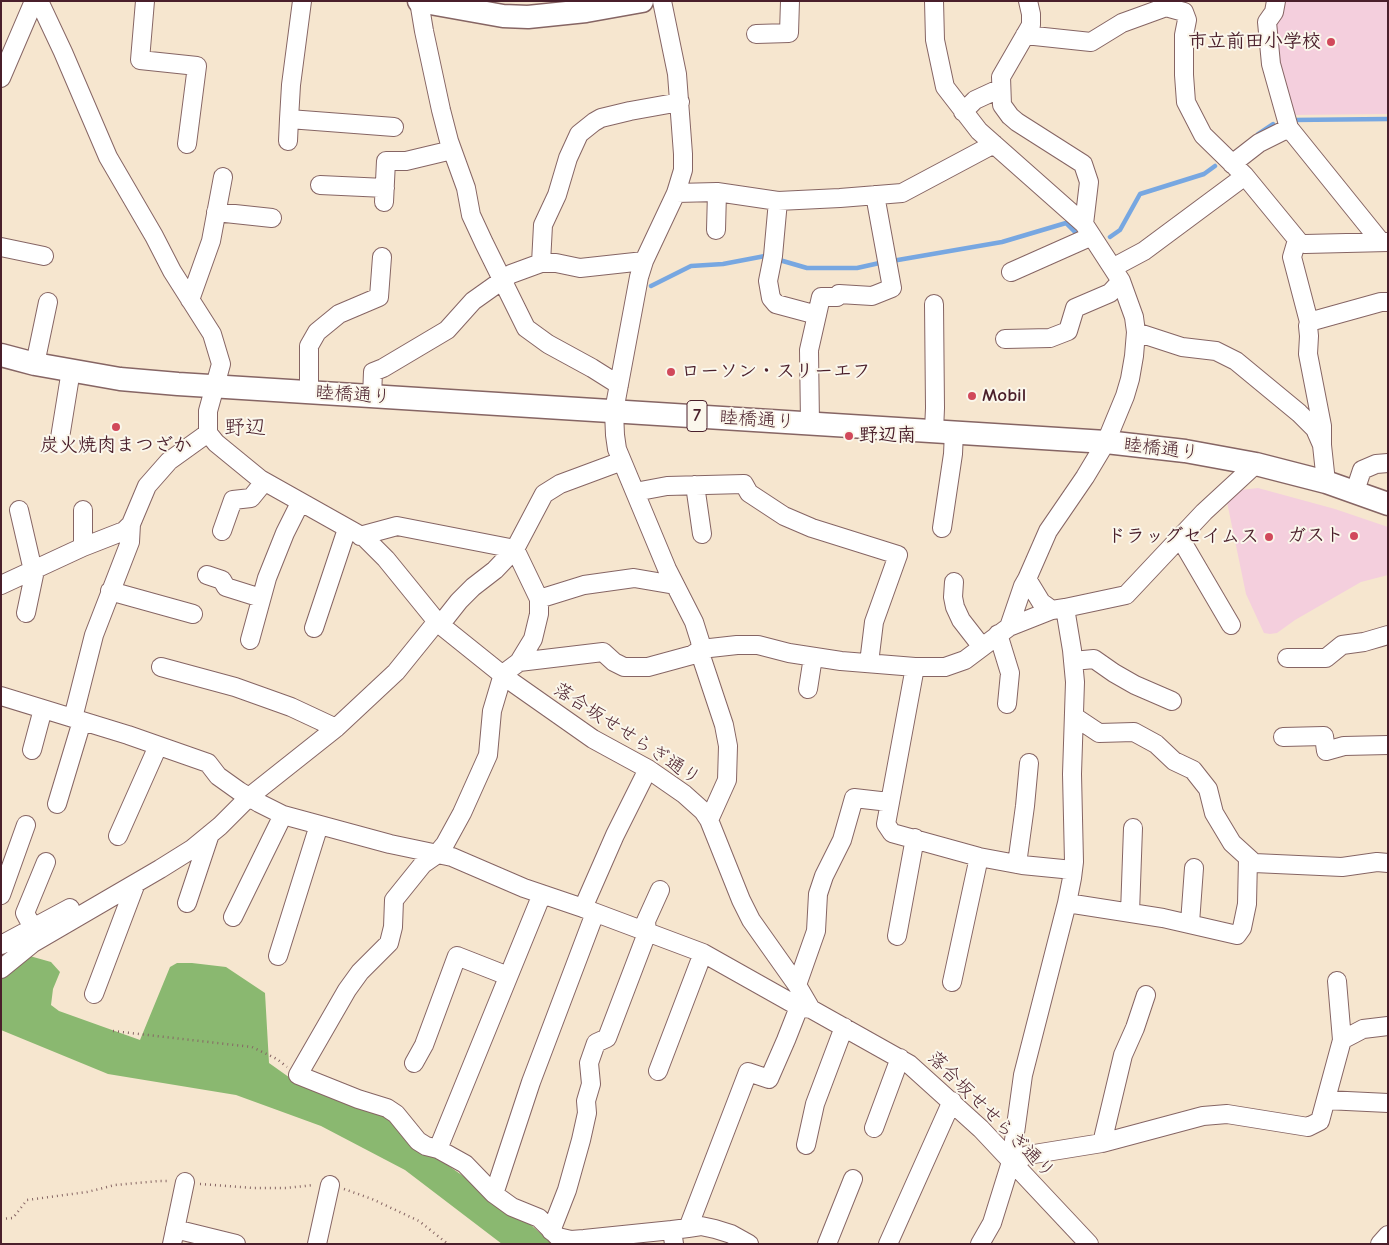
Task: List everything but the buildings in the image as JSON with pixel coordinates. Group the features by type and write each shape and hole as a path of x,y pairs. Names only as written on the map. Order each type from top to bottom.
{"main road":[{"path":"419,1 503,16 528,17 586,11 642,1"},
{"name":"睦橋通り","path":"1,355 35,364 120,379 1106,442 1185,451 1256,464 1326,482 1388,504"}],"street":[{"path":"1,78 34,1"},
{"path":"38,1 63,52 108,157 133,198 172,270 212,334 221,364 213,386 208,411 208,433 169,461 147,486 131,524 130,542 94,634 78,719 57,804"},
{"path":"145,1 140,60 197,66 187,144"},
{"path":"288,141 291,85 302,1"},
{"path":"419,1 424,31 452,150 466,188 471,215 526,328 548,344 592,368 618,385"},
{"path":"662,1 677,74 683,170 676,193 644,260 614,411 616,449 675,586 694,622 702,659 724,725 728,746 727,780 710,820"},
{"path":"756,34 788,33 790,1"},
{"path":"934,1 935,40 945,87 979,131 1085,235 1117,274 1127,295 1136,332 1130,379 1106,442 1048,532 1004,631 1010,673 1007,704"},
{"path":"1028,1 1031,25 1001,77 1002,105 1016,122 1083,164 1089,182 1085,235"},
{"path":"1276,1 1274,12 1267,22 1271,64 1289,128 1384,242"},
{"path":"1025,36 1091,42 1122,23 1166,7 1184,12 1187,20 1184,35 1186,102 1203,135 1245,176 1297,240 1305,244 1384,242"},
{"path":"963,112 975,100 1001,88"},
{"path":"541,263 543,225 557,195 568,158 578,134 601,118 680,102"},
{"path":"289,119 394,127"},
{"path":"1232,164 1259,143 1289,128"},
{"path":"676,193 717,192 778,201 902,193 994,144"},
{"path":"320,185 385,195 386,161 406,161 452,150"},
{"path":"1005,339 1050,338 1068,331 1075,308 1110,292 1117,274 1144,250 1245,176"},
{"path":"190,300 211,241 223,177"},
{"path":"716,230 717,192"},
{"path":"810,423 809,350 821,297 837,297 840,294 872,296 892,288 875,195"},
{"path":"778,201 773,259 768,281 771,298 776,304 816,318"},
{"path":"216,212 272,218"},
{"path":"1011,272 1085,235"},
{"path":"1297,240 1292,257 1309,322 1308,354 1322,426 1326,482"},
{"path":"1,247 44,256"},
{"path":"308,392 309,346 317,332 339,314 379,297 382,257"},
{"path":"372,396 373,372 447,330 473,301 511,274 541,263 556,263 580,268 644,260"},
{"path":"35,364 48,302"},
{"path":"1309,322 1381,302 1388,302"},
{"path":"934,304 935,408 953,454 942,528"},
{"path":"1136,332 1182,347 1216,351 1236,361 1299,413 1315,429 1322,445"},
{"path":"59,444 71,370"},
{"name":"落合坂せせらぎ通り","path":"208,433 216,443 264,482 354,532 386,559 438,623 508,680 593,739 648,769 684,794 703,811 710,820 741,900 751,920 797,985 805,1008 844,1027 909,1064 981,1129 1089,1244"},
{"path":"1,969 33,943 192,849 248,797 336,728 396,672 434,625 444,620 473,587 495,570 515,549 544,494 560,484 622,462"},
{"path":"1355,492 1362,470 1376,464 1388,463"},
{"path":"518,662 603,652 614,662 624,667 648,668 692,654 701,649 737,644 758,645 813,658 915,668 945,667 965,660 1004,631 1058,609 1126,595 1204,512 1256,464"},
{"path":"222,532 233,500 251,498 264,482"},
{"path":"635,492 666,486 744,484 750,493 784,516 812,528 898,555 874,622 869,663"},
{"path":"695,485 702,534"},
{"path":"250,640 267,578 285,533 300,503"},
{"path":"19,510 34,570 26,612"},
{"path":"83,510 83,547"},
{"path":"2,588 34,570 83,547 124,531 131,524"},
{"path":"314,628 354,532 397,526 515,549"},
{"path":"1180,538 1231,625"},
{"path":"515,549 539,599 539,614 537,629 533,639 518,662 503,674 492,711 488,755 462,813 445,844 436,855 423,864 394,900 393,927 389,943 360,972 347,990 298,1075 358,1099 387,1108 396,1114 418,1140 426,1146 438,1149 465,1164 494,1194 512,1207 539,1218 558,1237 571,1240 678,1234 701,1226 731,1234 749,1244"},
{"path":"207,575 222,580 226,587 261,598"},
{"path":"539,599 584,586 634,578 675,586"},
{"path":"1027,579 1041,602 1058,609"},
{"path":"954,582 953,597 955,607 961,620 982,647"},
{"path":"110,591 193,614"},
{"path":"980,1244 992,1223 1011,1162 1023,1075 1067,903 1073,870 1072,774 1075,682 1073,661 1058,609"},
{"path":"1288,658 1326,658 1342,646 1388,635"},
{"path":"808,690 813,658"},
{"path":"1073,661 1094,659 1135,684 1172,701"},
{"path":"161,667 235,686 291,706 336,728"},
{"path":"915,668 889,802 886,824 892,833 980,857 1016,864 1073,870"},
{"path":"1,696 78,719 208,763 218,776 248,797 283,815 436,855 452,857 542,894 703,953 805,1008 786,1040 769,1079 748,1072 678,1234"},
{"path":"32,750 43,709"},
{"path":"1075,717 1100,733 1134,732 1156,744 1174,761 1193,770 1208,788 1214,813 1232,843 1254,863 1342,867 1377,862 1388,863"},
{"path":"1283,737 1324,736 1326,751 1344,746 1388,745"},
{"path":"118,836 158,746"},
{"path":"1016,864 1025,806 1029,763"},
{"path":"494,1194 615,835 648,769"},
{"path":"797,985 816,931 818,894 824,876 842,840 854,798 889,802"},
{"path":"233,918 283,815"},
{"path":"1,895 26,825"},
{"path":"278,956 319,825"},
{"path":"1130,912 1133,828"},
{"path":"186,903 210,834"},
{"path":"897,936 915,838"},
{"path":"1,945 90,898 192,849"},
{"path":"952,982 980,857"},
{"path":"1067,903 1130,912 1237,934 1242,928 1248,904 1248,858"},
{"path":"33,928 25,913 46,862"},
{"path":"1190,923 1194,868"},
{"path":"94,994 136,883"},
{"path":"551,1231 581,1140 587,1113 586,1100 591,1084 589,1063 596,1043 607,1038 647,933 646,921 660,890"},
{"path":"438,1149 542,894"},
{"path":"658,1071 703,953"},
{"path":"414,1063 424,1045 457,956 508,976"},
{"path":"1011,1162 1028,1155 1102,1143 1203,1116 1227,1114 1308,1127 1320,1121 1342,1040 1337,981"},
{"path":"1102,1143 1123,1055 1135,1028 1146,995"},
{"path":"1342,1040 1363,1029 1388,1026"},
{"path":"806,1145 815,1104 844,1027"},
{"path":"874,1128 900,1058"},
{"path":"1326,1100 1388,1103"},
{"path":"888,1244 952,1102"},
{"path":"827,1244 853,1179"},
{"path":"185,1182 174,1236 230,1243"},
{"path":"317,1244 330,1185"},
{"path":"1380,1244 1388,1235"}],"path":[{"path":"113,1031 252,1047 277,1059 298,1075"},
{"path":"1,1219 13,1218 27,1200 86,1192 115,1185 159,1181 254,1188 330,1185 372,1199 419,1221 448,1244"}],"shaded area":[{"name":"市立前田小学校","path":"1282,1 1388,1 1388,114 1291,115 1277,62 1272,23"},
{"path":"1258,488 1335,509 1388,527 1388,575 1361,582 1295,620 1277,633 1264,633 1246,594 1227,502 1240,490"}],"green space":[{"path":"12,951 51,962 60,972 53,989 51,1005 59,1011 140,1040 170,967 177,963 192,963 226,967 265,993 269,1063 300,1085 383,1116 429,1152 524,1219 553,1244 502,1244 405,1170 321,1126 236,1095 108,1074 1,1030 1,956"}],"waterway":[{"path":"1292,120 1388,119"},
{"path":"1258,134 1273,124"},
{"path":"1110,237 1120,230 1140,194 1204,174 1215,166"},
{"path":"892,261 1002,242 1066,223 1079,236"},
{"path":"651,286 691,266 723,264 765,256 769,257"},
{"path":"776,259 807,268 857,268 884,262"}],"place":[{"name":"市立前田小学校","path":"1331,42"},
{"name":"ローソン・スリーエフ","path":"671,372"},
{"name":"Mobil","path":"972,396"},
{"name":"炭火焼肉まつざか","path":"116,427"},
{"name":"野辺南","path":"849,436"},
{"name":"ガスト","path":"1354,536"},
{"name":"ドラッグセイムス","path":"1269,537"}],"district":[{"name":"野辺","path":"245,428"}]}
